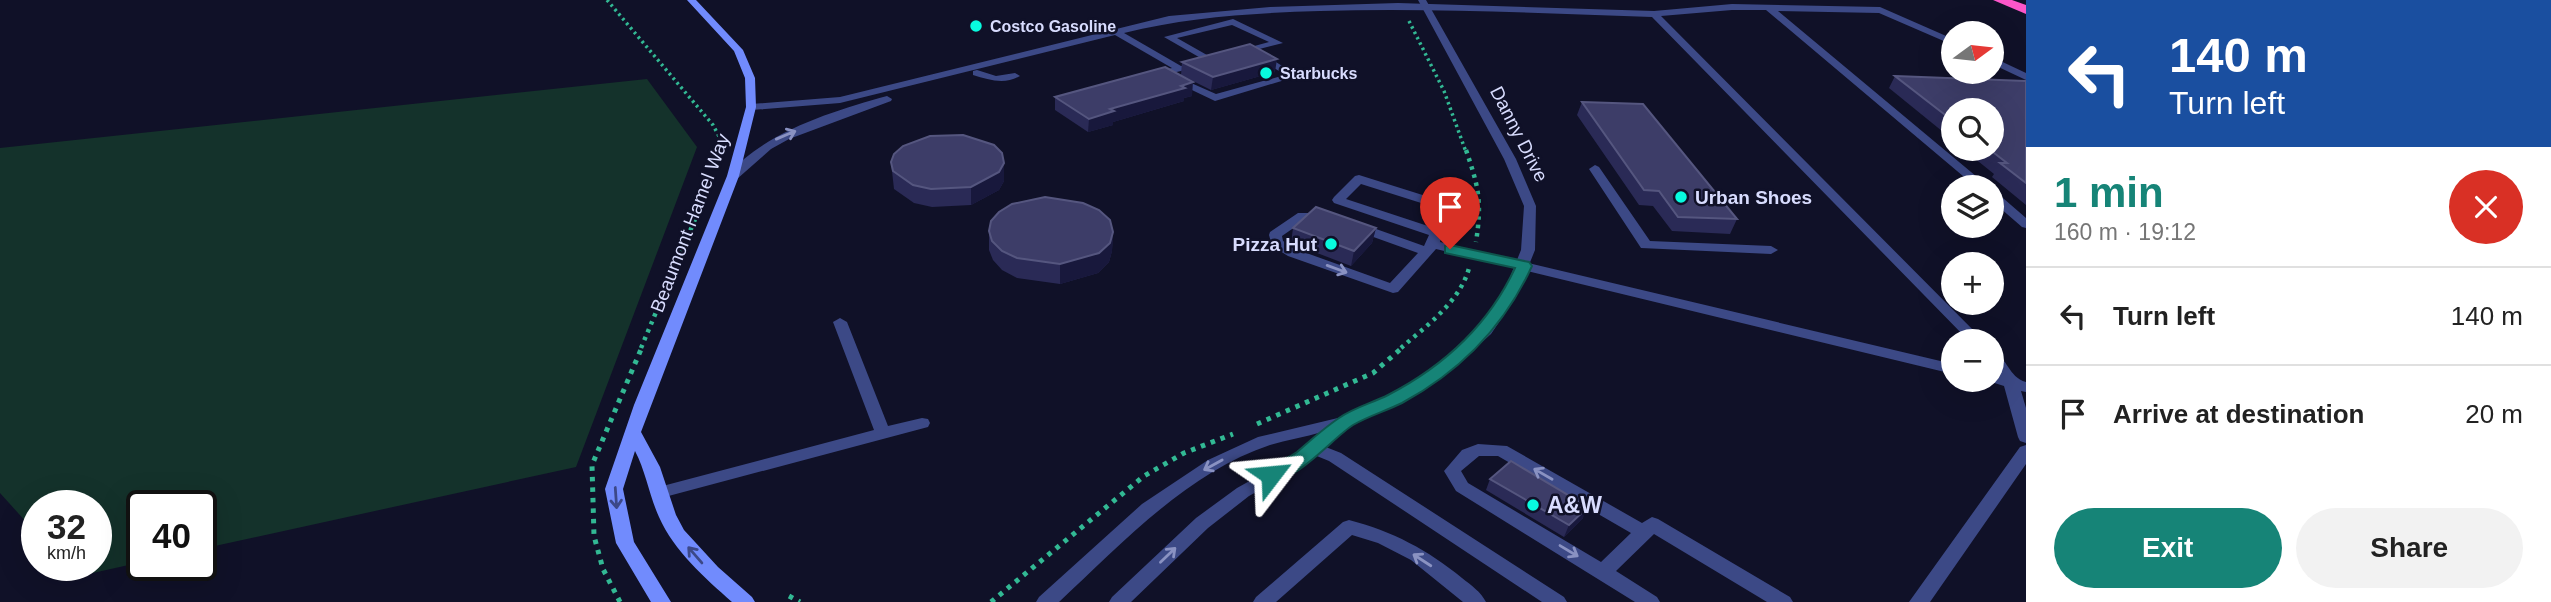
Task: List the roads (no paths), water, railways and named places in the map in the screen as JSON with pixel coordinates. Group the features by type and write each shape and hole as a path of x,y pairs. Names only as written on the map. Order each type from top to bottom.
{"highway":[{"path":"2000,0 2026,10"}],"main road":[{"name":"Beaumont Hamel Way","path":"661,602 625,543 617,513 617,477 642,405 733,176 751,110 750,78 738,50 691,0"},
{"path":"634,433 661,492 667,516 678,535 711,572 745,602"}],"street":[{"path":"1265,0 1270,10"},
{"path":"751,110 840,100 1195,15 1270,10 1424,4 1654,14 1732,7 1880,9 1941,37"},
{"name":"Danny Drive","path":"1046,602 1148,509 1194,476 1264,441 1347,421 1394,399 1457,359 1498,314 1524,266 1532,220 1525,191 1424,4"},
{"path":"1769,8 1969,175"},
{"path":"1654,14 1965,329"},
{"path":"1148,77 1211,61 1278,43 1233,22 1169,37 1211,61"},
{"path":"1116,32 1180,69"},
{"path":"1165,73 1206,96 1215,98 1293,76 1250,50"},
{"path":"733,176 758,151 777,139 887,99 976,74 1001,60"},
{"path":"2004,66 2026,77"},
{"path":"976,74 995,79 1015,76"},
{"path":"751,110 837,109 887,99"},
{"path":"1595,169 1646,245 1771,250"},
{"path":"1433,243 1338,200 1359,179 1444,205 1433,243 1392,289 1293,253 1277,243 1275,235 1302,216 1317,214 1340,220 1433,243 1524,266 1941,366"},
{"path":"2004,205 2026,224"},
{"path":"839,321 883,433"},
{"path":"2004,369 2019,385 2026,437"},
{"name":"Danny Drive","path":"1119,602 1202,523 1243,492 1297,462 1347,421"},
{"path":"661,492 922,423"},
{"path":"1313,448 1335,457 1558,602"},
{"path":"1645,533 1501,450 1475,448 1462,456 1451,471 1462,487 1650,602"},
{"path":"1919,602 2026,451"},
{"path":"1603,572 1652,524 1783,602"},
{"path":"1263,602 1349,527 1380,532 1430,564 1476,602"}],"place":[{"name":"Costco Gasoline","path":"976,26"},
{"name":"Starbucks","path":"1266,73"},
{"name":"Urban Shoes","path":"1681,197"},
{"name":"Pizza Hut","path":"1331,244"},
{"name":"A&W","path":"1533,505"}]}
